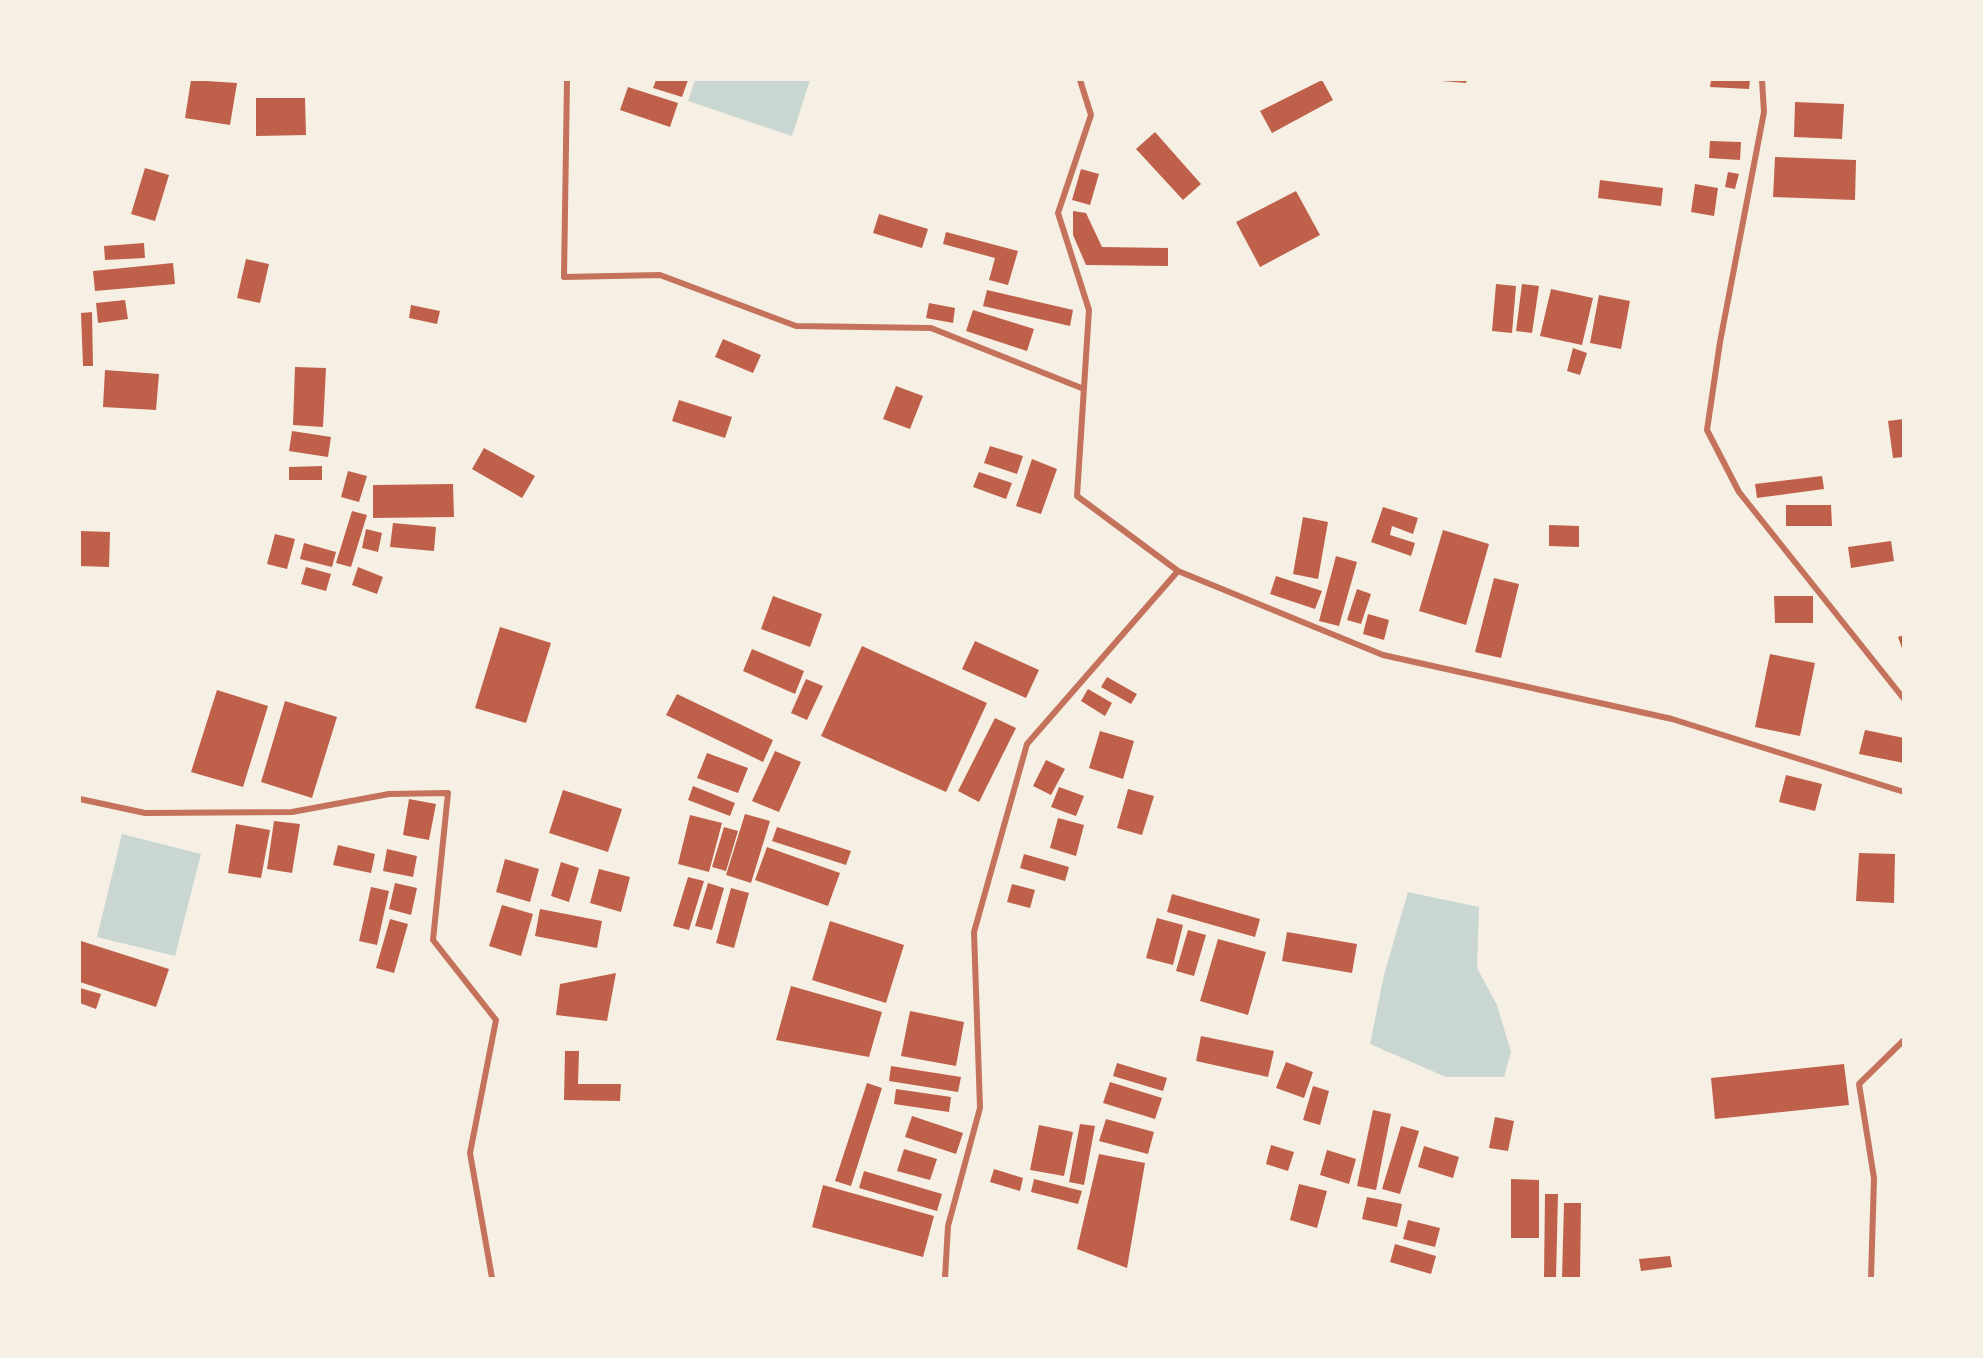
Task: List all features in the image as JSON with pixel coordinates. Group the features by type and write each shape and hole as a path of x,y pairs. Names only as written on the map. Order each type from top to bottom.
{"street":[{"path":"567,80 564,277 660,275 796,326 931,328 1084,389"},
{"path":"1080,80 1091,115 1058,213 1089,309 1077,496 1178,572 1383,655 1672,719 1904,792"},
{"path":"1762,80 1764,112 1720,342 1707,430 1739,492 1904,699"},
{"path":"945,1278 948,1226 980,1108 974,932 1027,744 1178,572"},
{"path":"80,799 145,813 292,812 389,794 448,793 433,940 496,1020 470,1153 492,1278"},
{"path":"1871,1278 1874,1178 1859,1084 1904,1040"}],"shaded area":[{"path":"695,80 810,80 792,136 688,101"},
{"path":"122,834 201,854 175,956 97,937"},
{"path":"1408,892 1479,907 1477,968 1497,1005 1511,1052 1504,1077 1446,1077 1370,1044 1384,975"}],"building":[{"path":"191,80 237,83 230,125 185,118"},
{"path":"656,80 688,80 682,97 653,88"},
{"path":"1322,80 1333,100 1272,133 1260,111"},
{"path":"1441,80 1467,80 1466,83"},
{"path":"1711,80 1750,80 1749,89 1710,87"},
{"path":"628,87 678,103 670,127 620,110"},
{"path":"256,98 305,98 306,135 256,136"},
{"path":"1795,102 1844,104 1842,139 1794,137"},
{"path":"1155,132 1201,184 1183,200 1136,149"},
{"path":"1710,141 1741,142 1740,160 1709,158"},
{"path":"1775,157 1856,160 1855,200 1773,197"},
{"path":"145,168 169,175 155,221 131,214"},
{"path":"1081,169 1099,174 1090,205 1072,200"},
{"path":"1728,172 1739,174 1735,189 1725,187"},
{"path":"1600,180 1663,188 1661,206 1598,198"},
{"path":"1695,184 1718,188 1714,216 1691,212"},
{"path":"1296,191 1320,235 1260,267 1236,222"},
{"path":"1073,211 1086,213 1102,247 1168,248 1168,266 1086,265 1073,235"},
{"path":"879,214 928,229 922,248 873,233"},
{"path":"946,232 1018,251 1008,285 989,280 995,258 943,244"},
{"path":"144,243 145,258 105,260 104,246"},
{"path":"246,259 269,264 260,303 237,298"},
{"path":"173,263 175,284 95,291 93,271"},
{"path":"1496,284 1516,286 1512,333 1492,331"},
{"path":"1522,284 1539,286 1532,333 1516,331"},
{"path":"1551,289 1593,298 1582,345 1540,336"},
{"path":"987,290 1073,310 1070,326 983,306"},
{"path":"1599,295 1630,301 1621,349 1590,343"},
{"path":"125,300 128,319 98,323 96,303"},
{"path":"929,303 955,308 953,323 926,318"},
{"path":"411,305 440,311 437,324 409,318"},
{"path":"973,310 1034,329 1027,351 966,331"},
{"path":"92,312 93,366 83,366 81,313"},
{"path":"723,339 761,355 753,373 715,357"},
{"path":"1573,348 1587,353 1580,375 1567,371"},
{"path":"295,367 326,368 323,427 293,425"},
{"path":"105,370 159,374 156,410 103,407"},
{"path":"896,386 923,396 910,429 883,419"},
{"path":"679,400 732,417 725,438 672,421"},
{"path":"1904,419 1904,457 1893,458 1888,421"},
{"path":"292,431 331,437 328,457 289,451"},
{"path":"990,446 1023,456 1017,474 984,463"},
{"path":"484,448 535,476 522,498 472,469"},
{"path":"1032,459 1057,469 1041,514 1016,506"},
{"path":"322,466 322,480 289,480 289,467"},
{"path":"348,471 367,476 359,502 341,497"},
{"path":"979,472 1012,483 1006,499 973,487"},
{"path":"1822,476 1824,489 1757,498 1755,484"},
{"path":"453,484 454,517 373,518 373,485"},
{"path":"1786,505 1831,505 1832,526 1786,526"},
{"path":"1383,507 1418,518 1413,534 1392,526 1390,535 1415,543 1411,556 1371,542"},
{"path":"352,511 367,515 351,567 336,563"},
{"path":"1303,517 1328,522 1318,579 1293,574"},
{"path":"393,523 436,527 434,551 390,547"},
{"path":"1549,525 1579,526 1579,547 1549,546"},
{"path":"366,529 382,533 378,552 362,548"},
{"path":"1443,530 1489,544 1466,625 1419,611"},
{"path":"80,531 110,532 109,567 80,566"},
{"path":"275,534 295,539 287,569 267,564"},
{"path":"1891,541 1894,561 1851,568 1848,547"},
{"path":"304,543 336,552 332,567 300,559"},
{"path":"1336,556 1357,562 1339,626 1319,621"},
{"path":"306,567 331,574 326,591 301,584"},
{"path":"358,567 383,577 377,594 352,585"},
{"path":"1276,576 1322,591 1315,609 1270,594"},
{"path":"1494,578 1519,584 1501,658 1475,652"},
{"path":"1357,589 1371,594 1361,624 1347,620"},
{"path":"773,596 822,614 810,647 761,629"},
{"path":"1774,596 1813,596 1813,623 1775,623"},
{"path":"1368,614 1389,620 1384,640 1363,634"},
{"path":"500,627 551,643 526,723 475,708"},
{"path":"1904,635 1904,651 1903,651 1898,637"},
{"path":"975,641 1039,670 1026,698 962,669"},
{"path":"862,646 987,703 946,792 821,736"},
{"path":"752,649 804,671 795,694 743,671"},
{"path":"1770,654 1815,663 1800,736 1755,727"},
{"path":"1107,677 1137,694 1131,704 1101,687"},
{"path":"806,679 823,686 807,720 791,713"},
{"path":"1088,689 1112,703 1105,716 1081,701"},
{"path":"217,690 268,706 243,787 191,772"},
{"path":"677,694 773,740 763,762 666,715"},
{"path":"285,701 337,717 312,798 261,782"},
{"path":"995,718 1016,728 979,802 958,791"},
{"path":"1865,730 1904,738 1904,763 1859,754"},
{"path":"1100,731 1134,741 1123,779 1089,768"},
{"path":"775,751 801,762 779,812 752,801"},
{"path":"707,753 748,768 738,793 697,778"},
{"path":"1046,760 1065,769 1051,795 1033,786"},
{"path":"1786,775 1822,784 1815,811 1779,802"},
{"path":"693,786 735,803 730,816 688,800"},
{"path":"1059,787 1084,796 1076,816 1051,807"},
{"path":"1128,789 1154,796 1142,835 1117,828"},
{"path":"563,790 622,809 608,852 549,833"},
{"path":"409,799 436,804 429,840 403,835"},
{"path":"745,814 770,821 751,883 726,875"},
{"path":"690,815 722,823 709,872 678,864"},
{"path":"1058,818 1084,825 1076,856 1050,848"},
{"path":"274,821 300,824 292,873 267,869"},
{"path":"236,824 270,830 261,878 228,873"},
{"path":"724,827 738,831 726,871 712,867"},
{"path":"777,827 851,851 846,865 772,841"},
{"path":"338,845 375,854 371,873 333,865"},
{"path":"767,847 840,873 828,906 755,880"},
{"path":"387,849 417,856 413,877 383,871"},
{"path":"1859,853 1895,854 1894,903 1856,901"},
{"path":"1024,854 1069,867 1065,881 1020,868"},
{"path":"505,859 539,869 530,902 496,892"},
{"path":"561,862 579,868 569,902 551,896"},
{"path":"599,869 630,877 621,912 590,903"},
{"path":"688,877 704,881 689,930 673,926"},
{"path":"395,883 417,888 411,915 389,909"},
{"path":"708,883 724,888 712,930 695,926"},
{"path":"1012,884 1035,890 1030,908 1007,902"},
{"path":"371,887 389,891 377,945 359,941"},
{"path":"731,888 749,893 734,948 716,943"},
{"path":"1172,894 1260,919 1255,937 1167,912"},
{"path":"502,905 533,914 521,956 489,946"},
{"path":"540,909 602,921 597,948 535,936"},
{"path":"1157,918 1183,925 1173,965 1146,958"},
{"path":"390,919 408,924 394,973 376,968"},
{"path":"830,921 904,945 886,1003 812,980"},
{"path":"1188,930 1206,935 1194,976 1176,971"},
{"path":"1287,932 1357,944 1352,973 1282,961"},
{"path":"1218,939 1266,952 1248,1015 1200,1001"},
{"path":"81,941 169,969 156,1007 80,982"},
{"path":"616,973 607,1021 556,1015 560,984"},
{"path":"791,986 882,1012 869,1057 776,1040"},
{"path":"80,988 101,994 96,1009 80,1003"},
{"path":"910,1011 964,1022 956,1066 901,1056"},
{"path":"1201,1036 1274,1051 1268,1077 1196,1061"},
{"path":"565,1051 579,1051 578,1084 621,1084 620,1101 564,1100"},
{"path":"1286,1062 1313,1072 1304,1098 1276,1088"},
{"path":"1117,1063 1167,1078 1163,1091 1113,1076"},
{"path":"1844,1064 1849,1105 1715,1119 1711,1078"},
{"path":"891,1066 961,1077 958,1092 889,1081"},
{"path":"1110,1082 1162,1098 1155,1119 1103,1103"},
{"path":"867,1083 882,1088 851,1186 835,1181"},
{"path":"1313,1086 1329,1091 1320,1125 1303,1120"},
{"path":"896,1089 951,1097 949,1112 894,1104"},
{"path":"1373,1110 1391,1114 1376,1190 1357,1186"},
{"path":"912,1116 963,1133 956,1154 905,1137"},
{"path":"1495,1117 1514,1121 1508,1151 1489,1148"},
{"path":"1106,1119 1154,1132 1148,1154 1099,1141"},
{"path":"1080,1124 1095,1126 1084,1185 1069,1182"},
{"path":"1039,1125 1073,1132 1064,1176 1030,1170"},
{"path":"1401,1126 1419,1131 1400,1194 1382,1189"},
{"path":"1271,1145 1294,1152 1288,1171 1266,1164"},
{"path":"1424,1146 1459,1157 1453,1178 1418,1167"},
{"path":"904,1149 937,1159 930,1180 897,1171"},
{"path":"1327,1150 1356,1159 1349,1184 1320,1175"},
{"path":"1099,1154 1145,1163 1127,1268 1077,1249"},
{"path":"994,1169 1023,1178 1020,1191 990,1182"},
{"path":"864,1171 942,1194 937,1211 859,1188"},
{"path":"1034,1179 1082,1191 1078,1204 1031,1192"},
{"path":"1511,1179 1539,1180 1539,1238 1511,1238"},
{"path":"1299,1184 1327,1191 1317,1228 1290,1220"},
{"path":"823,1185 934,1216 923,1257 812,1227"},
{"path":"1545,1194 1558,1194 1556,1278 1544,1278"},
{"path":"1367,1197 1402,1204 1397,1227 1362,1219"},
{"path":"1564,1203 1581,1203 1580,1278 1562,1278"},
{"path":"1408,1220 1440,1228 1435,1247 1403,1239"},
{"path":"1395,1244 1436,1256 1431,1274 1390,1262"},
{"path":"1670,1256 1672,1267 1641,1271 1639,1259"}]}
